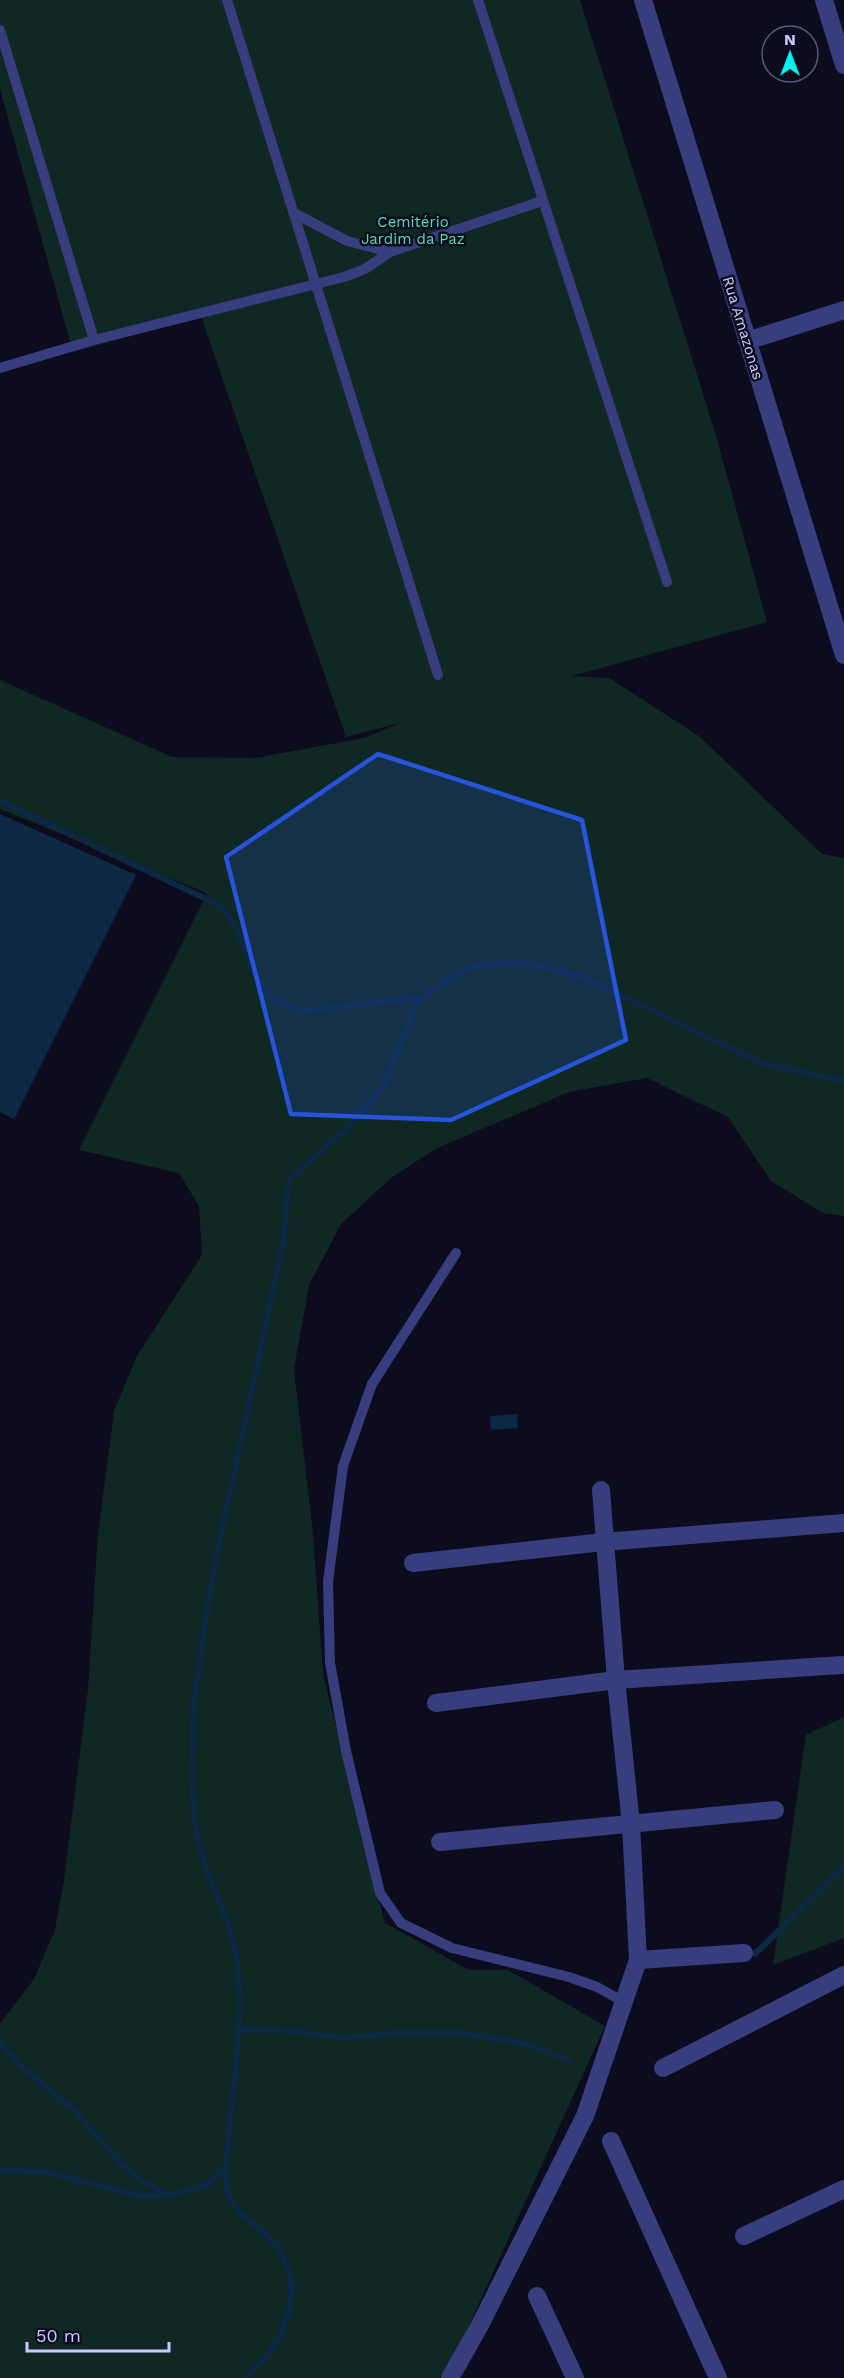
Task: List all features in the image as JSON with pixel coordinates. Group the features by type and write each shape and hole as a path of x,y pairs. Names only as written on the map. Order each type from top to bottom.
{"street":[{"name":"Rua Amazonas","path":"644,0 844,656"},
{"path":"824,0 844,65"},
{"path":"747,341 844,310"},
{"path":"450,2378 480,2325 585,2116 638,1960 631,1824 603,1542 601,1490"},
{"path":"413,1563 603,1542 844,1524"},
{"path":"436,1703 616,1680 842,1665"},
{"path":"440,1842 775,1810"},
{"path":"638,1960 744,1953"},
{"path":"663,2068 844,1975"},
{"path":"611,2142 718,2378"},
{"path":"744,2236 844,2188"},
{"path":"537,2296 575,2378"}],"lane":[{"path":"227,0 438,675"},
{"path":"478,0 667,582"},
{"path":"0,30 94,340"},
{"path":"0,368 94,340 355,273 390,252 542,201"},
{"path":"294,213 347,241 390,252"},
{"path":"456,1253 372,1384 342,1466 328,1582 330,1663 346,1752 380,1893 401,1923 452,1948 569,1977 624,2002"}],"highlighted area":[{"path":"378,754 582,820 626,1040 451,1120 291,1114 226,857"}],"green space":[{"name":"Cemitério Jardim da Paz","path":"0,0 580,0 715,432 767,622 572,676 609,678 699,736 822,854 844,858 844,1216 823,1213 771,1181 728,1117 647,1078 569,1092 435,1149 391,1178 341,1224 309,1285 294,1369 313,1534 323,1674 385,1923 469,1970 508,1970 605,2026 455,2356 440,2378 0,2378 0,2024 34,1979 55,1930 64,1880 88,1689 98,1535 114,1411 137,1356 202,1255 199,1206 179,1173 79,1150 207,893 0,809 0,680 172,757 255,758 364,738 403,722 346,737 201,316 73,352 0,89"},
{"path":"844,1717 844,1938 773,1965 806,1735"}],"water":[{"path":"0,814 136,875 14,1119 0,1112"},
{"path":"517,1414 518,1428 491,1430 490,1416"}],"waterway":[{"path":"0,801 219,905 239,935 258,981 282,1004 301,1011 421,998"},
{"path":"245,2378 267,2355 280,2336 289,2310 291,2283 284,2257 267,2236 235,2206 226,2185 240,2013 239,1987 237,1961 231,1933 205,1866 197,1837 192,1787 193,1714 206,1617 218,1551 284,1238 288,1184 293,1176 343,1132 384,1086 417,1002 453,976 479,965 529,963 587,979 761,1063 844,1081"},
{"path":"755,1954 844,1866"},
{"path":"238,2030 291,2031 343,2038 396,2033 462,2033 527,2044 570,2061"},
{"path":"0,2043 22,2067 74,2110 121,2164 144,2182 167,2195"},
{"path":"0,2170 47,2172 140,2196 171,2195 206,2186 225,2168"}]}
